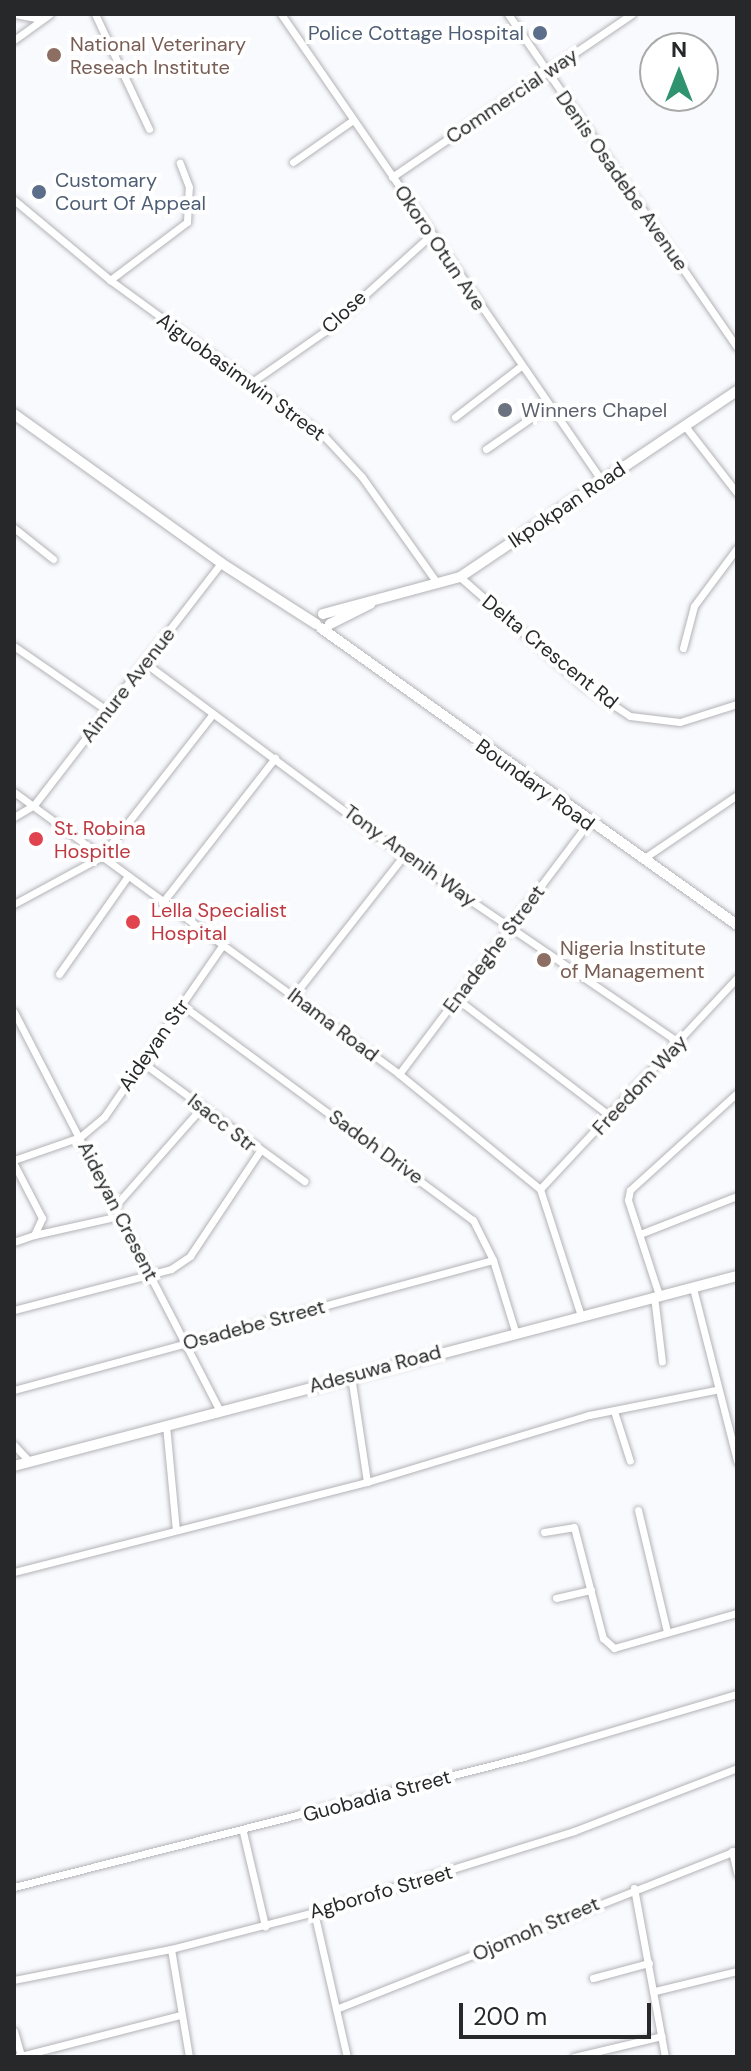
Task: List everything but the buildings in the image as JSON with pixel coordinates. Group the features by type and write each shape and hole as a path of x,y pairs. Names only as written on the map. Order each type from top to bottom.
{"street":[{"path":"17,37 50,14"},
{"path":"95,14 149,129"},
{"name":"Okoro Otun Ave","path":"281,14 602,481"},
{"name":"Denis Osadebe Avenue","path":"508,14 737,347"},
{"name":"Commercial way","path":"392,177 632,14"},
{"path":"17,37 18,16 41,19"},
{"path":"293,162 353,120"},
{"path":"110,280 187,222 189,187 180,163"},
{"name":"Aiguobasimwin Street","path":"14,200 110,280 252,382 344,455 437,583"},
{"name":"Close","path":"252,382 325,331 431,235"},
{"path":"455,417 521,366"},
{"name":"Ikpokpan Road","path":"323,622 386,597 460,577 737,391"},
{"path":"486,449 548,406"},
{"name":"Boundary Road","path":"16,418 288,609 323,622 335,643 737,925"},
{"path":"685,426 737,493"},
{"path":"14,528 53,559"},
{"path":"683,648 694,606 737,548"},
{"name":"Aimure Avenue","path":"34,805 221,563"},
{"name":"Delta Crescent Rd","path":"460,577 583,685 630,716 680,722 737,704"},
{"path":"14,646 108,711"},
{"name":"Tony Anenih Way","path":"145,663 404,855 680,1043"},
{"path":"14,904 101,857 212,715"},
{"path":"162,903 275,758"},
{"name":"Ihama Road","path":"14,792 399,1074 540,1189"},
{"path":"643,860 737,795"},
{"path":"14,817 34,805"},
{"name":"Enadeghe Street","path":"399,1074 588,823"},
{"path":"294,995 404,855"},
{"path":"59,974 128,876"},
{"name":"Aideyan Str","path":"80,1137 104,1117 222,946"},
{"name":"Freedom Way","path":"540,1189 680,1043 737,978"},
{"path":"457,999 610,1116"},
{"name":"Sadoh Drive","path":"182,1005 473,1220 493,1260 515,1331"},
{"name":"Aideyan Cresent","path":"14,1012 219,1410"},
{"name":"Isacc Str","path":"143,1063 259,1152 304,1181"},
{"path":"662,1362 657,1296 628,1200 630,1190 737,1093"},
{"path":"115,1206 202,1107"},
{"path":"34,1235 42,1218 14,1162 80,1137"},
{"path":"14,1310 152,1275 190,1256 259,1152"},
{"path":"540,1189 580,1313"},
{"path":"640,1234 737,1196"},
{"path":"14,1242 120,1216"},
{"name":"Osadebe Street","path":"14,1390 493,1260"},
{"name":"Adesuwa Road","path":"14,1466 580,1313 737,1276"},
{"path":"693,1288 715,1390 737,1461"},
{"path":"351,1376 367,1482"},
{"path":"14,1572 367,1482 614,1411 715,1390"},
{"path":"614,1411 630,1461"},
{"path":"166,1425 176,1530"},
{"path":"14,1445 29,1461"},
{"path":"638,1510 667,1632"},
{"path":"544,1532 574,1527 607,1645 614,1648 737,1613"},
{"path":"556,1598 591,1590"},
{"name":"Guobadia Street","path":"14,1887 243,1832 737,1694"},
{"name":"Agborofo Street","path":"14,1980 171,1949 314,1912 574,1831 737,1768"},
{"path":"243,1832 265,1926"},
{"path":"734,1850 737,1873"},
{"name":"Ojomoh Street","path":"336,2009 734,1850"},
{"path":"634,1888 665,2057"},
{"path":"314,1912 347,2057"},
{"path":"171,1949 189,2057"},
{"path":"593,1978 649,1963"},
{"path":"655,1991 737,1971"},
{"path":"14,2031 19,2056 181,2015"},
{"path":"574,2057 662,2036"}],"place":[{"name":"Police Cottage Hospital","path":"540,33"},
{"name":"National Veterinary Reseach Institute","path":"54,55"},
{"name":"Customary Court Of Appeal","path":"39,192"},
{"name":"Winners Chapel","path":"505,410"},
{"name":"St. Robina Hospitle","path":"36,839"},
{"name":"Lella Specialist Hospital","path":"133,922"},
{"name":"Nigeria Institute of Management","path":"544,960"}]}
